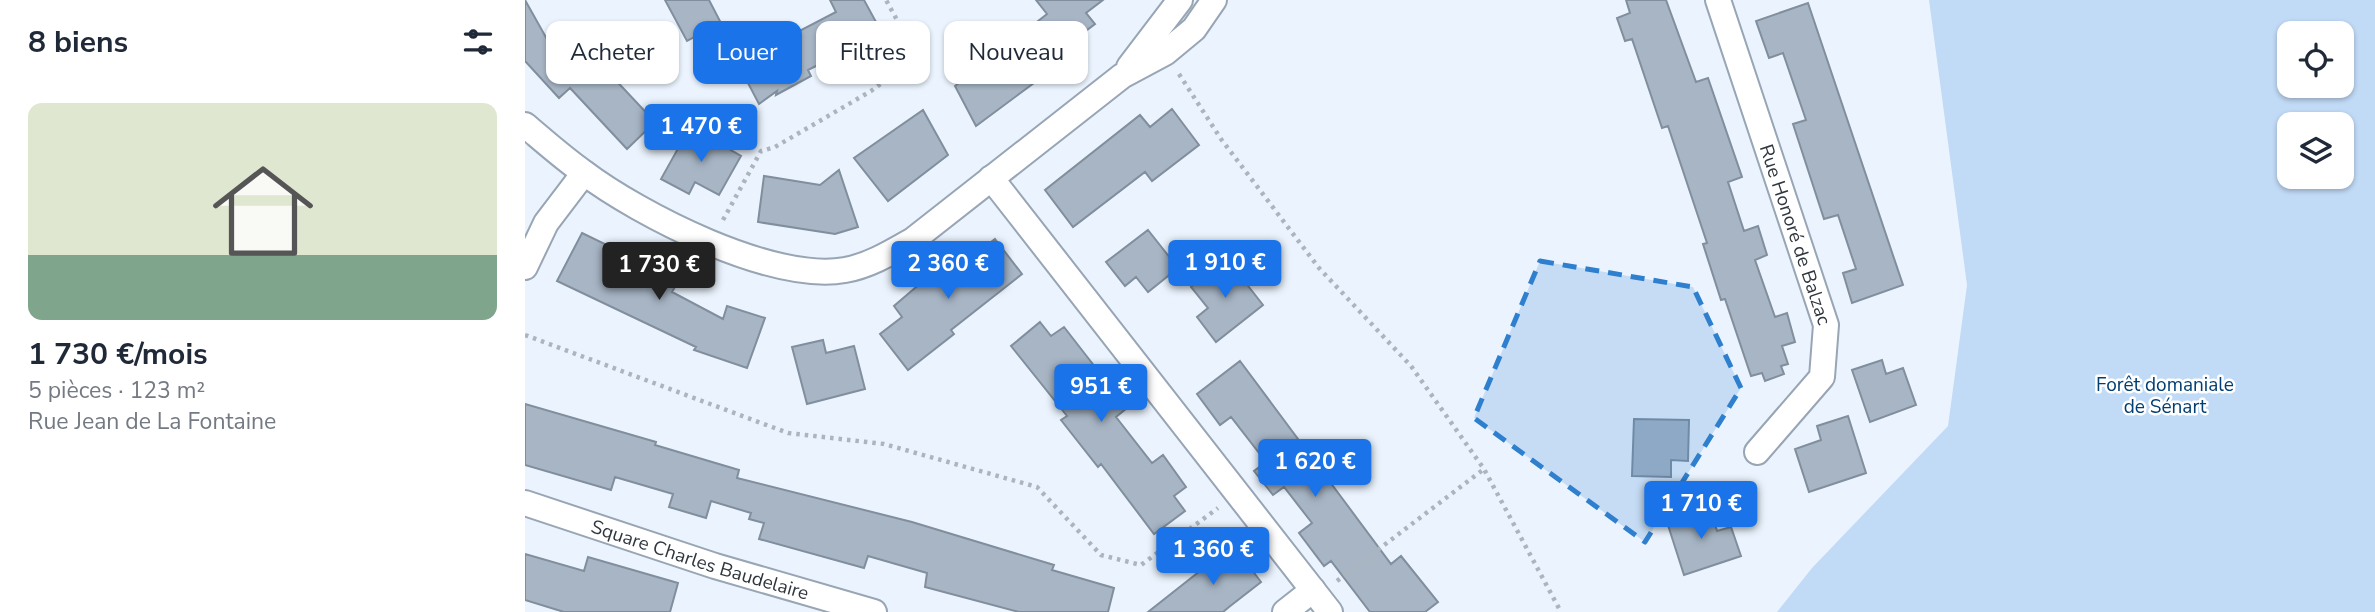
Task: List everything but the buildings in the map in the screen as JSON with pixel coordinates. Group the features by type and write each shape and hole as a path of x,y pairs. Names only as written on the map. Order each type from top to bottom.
{"street":[{"path":"1122,76 1180,0"},
{"path":"525,125 584,173 636,206 711,242 798,270 844,270 879,259 913,240 1122,76 1165,53 1195,29 1214,0"},
{"name":"Rue Honoré de Balzac","path":"1718,0 1826,325 1822,377 1757,452"},
{"path":"525,267 546,223 584,173"},
{"path":"991,178 1320,599 1285,612"},
{"name":"Square Charles Baudelaire","path":"525,502 715,566 874,612"}],"path":[{"path":"711,242 761,151 775,147 871,91 906,65 908,40 887,0"},
{"path":"1165,53 1221,139 1319,268 1411,366 1484,469 1560,612"},
{"path":"525,335 788,433 884,444 1037,487 1101,555 1142,565 1239,493"},
{"path":"1320,599 1484,469"}],"highlighted area":[{"path":"1540,261 1693,287 1741,388 1645,542 1474,418"}],"green space":[{"name":"Forêt domaniale de Sénart","path":"1929,0 2375,0 2375,612 1777,612 1812,568 1948,426 1967,285"}]}
